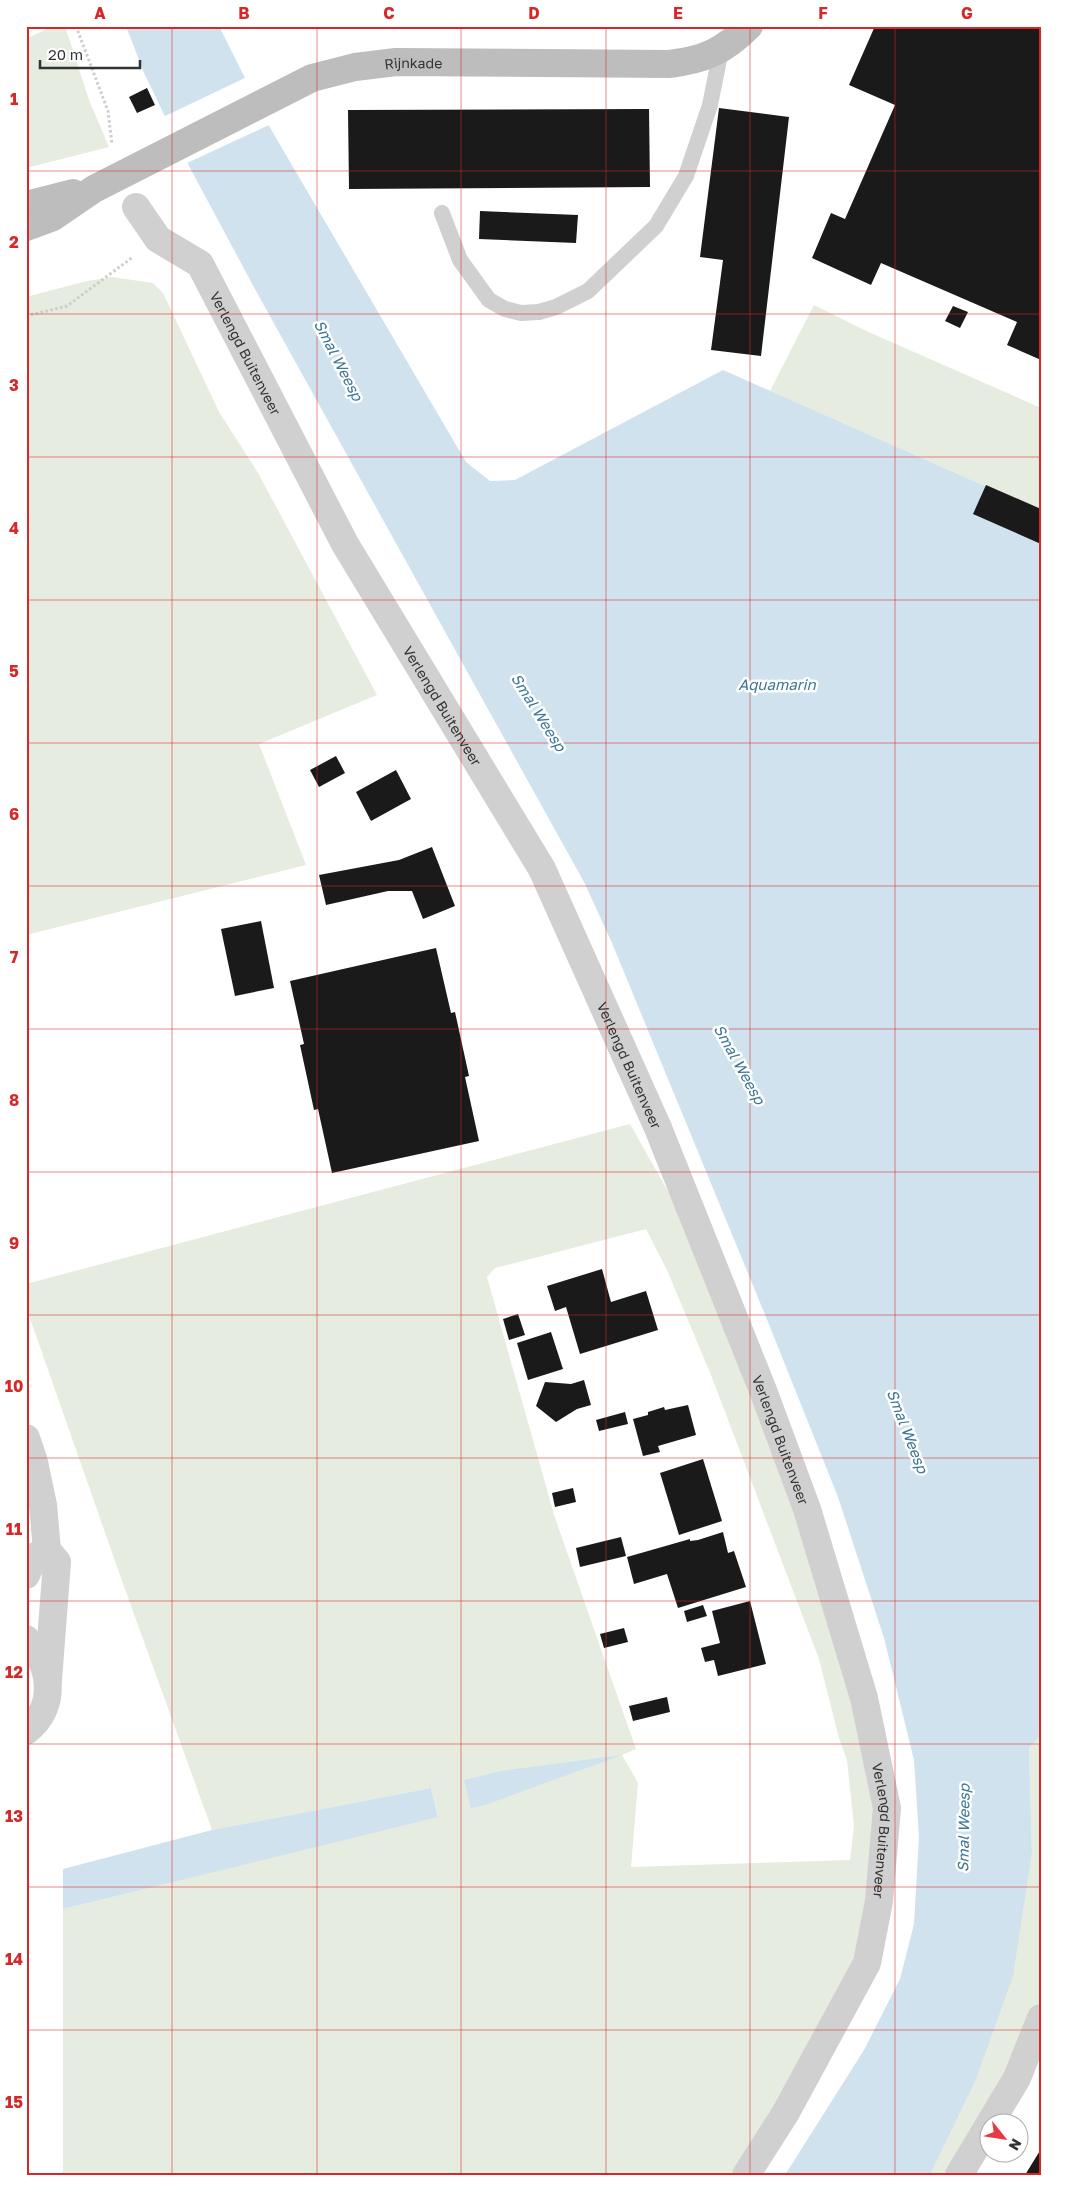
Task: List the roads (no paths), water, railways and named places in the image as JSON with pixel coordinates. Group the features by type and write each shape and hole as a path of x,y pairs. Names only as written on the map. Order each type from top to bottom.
{"street":[{"name":"Rijnkade","path":"94,189 312,78 355,67 396,62 669,64 694,61 721,50 749,26"},
{"path":"26,205 94,189"},
{"path":"26,227 53,216 94,189"},
{"name":"Verlengd Buitenveer","path":"136,207 158,239 200,264 345,544 542,870 658,1128 764,1393 810,1519 864,1698 887,1808 879,1901 867,1963 785,2114 746,2175"},
{"path":"26,1438 34,1462 43,1505 47,1550 58,1562 48,1697 42,1712 26,1731"},
{"path":"26,1575 34,1557 47,1550"},
{"path":"26,1640 36,1649 44,1664 48,1680"},
{"path":"959,2175 1017,2078 1041,2018"}],"lane":[{"path":"442,213 460,260 489,300 505,309 521,313 539,312 588,291 656,226 686,176 710,105 721,50"}],"water":[{"name":"Aquamarin","path":"126,26 219,26 269,126 466,462 490,481 515,480 723,370 1041,511 1041,1735 1029,1748 1032,1852 1013,1976 975,2082 930,2175 785,2175 864,2050 900,1979 914,1924 919,1837 914,1760 884,1638 838,1497 612,943 584,882 256,291 189,166 144,73"},
{"path":"622,1755 485,1805 471,1808 464,1780 501,1771"},
{"path":"431,1788 438,1817 63,1909 63,1869 212,1830"}],"water label":[{"name":"Smal Weesp","path":"339,360"},
{"name":"Smal Weesp","path":"539,712"},
{"name":"Smal Weesp","path":"740,1064"},
{"name":"Smal Weesp","path":"908,1431"},
{"name":"Smal Weesp","path":"963,1828"}]}
